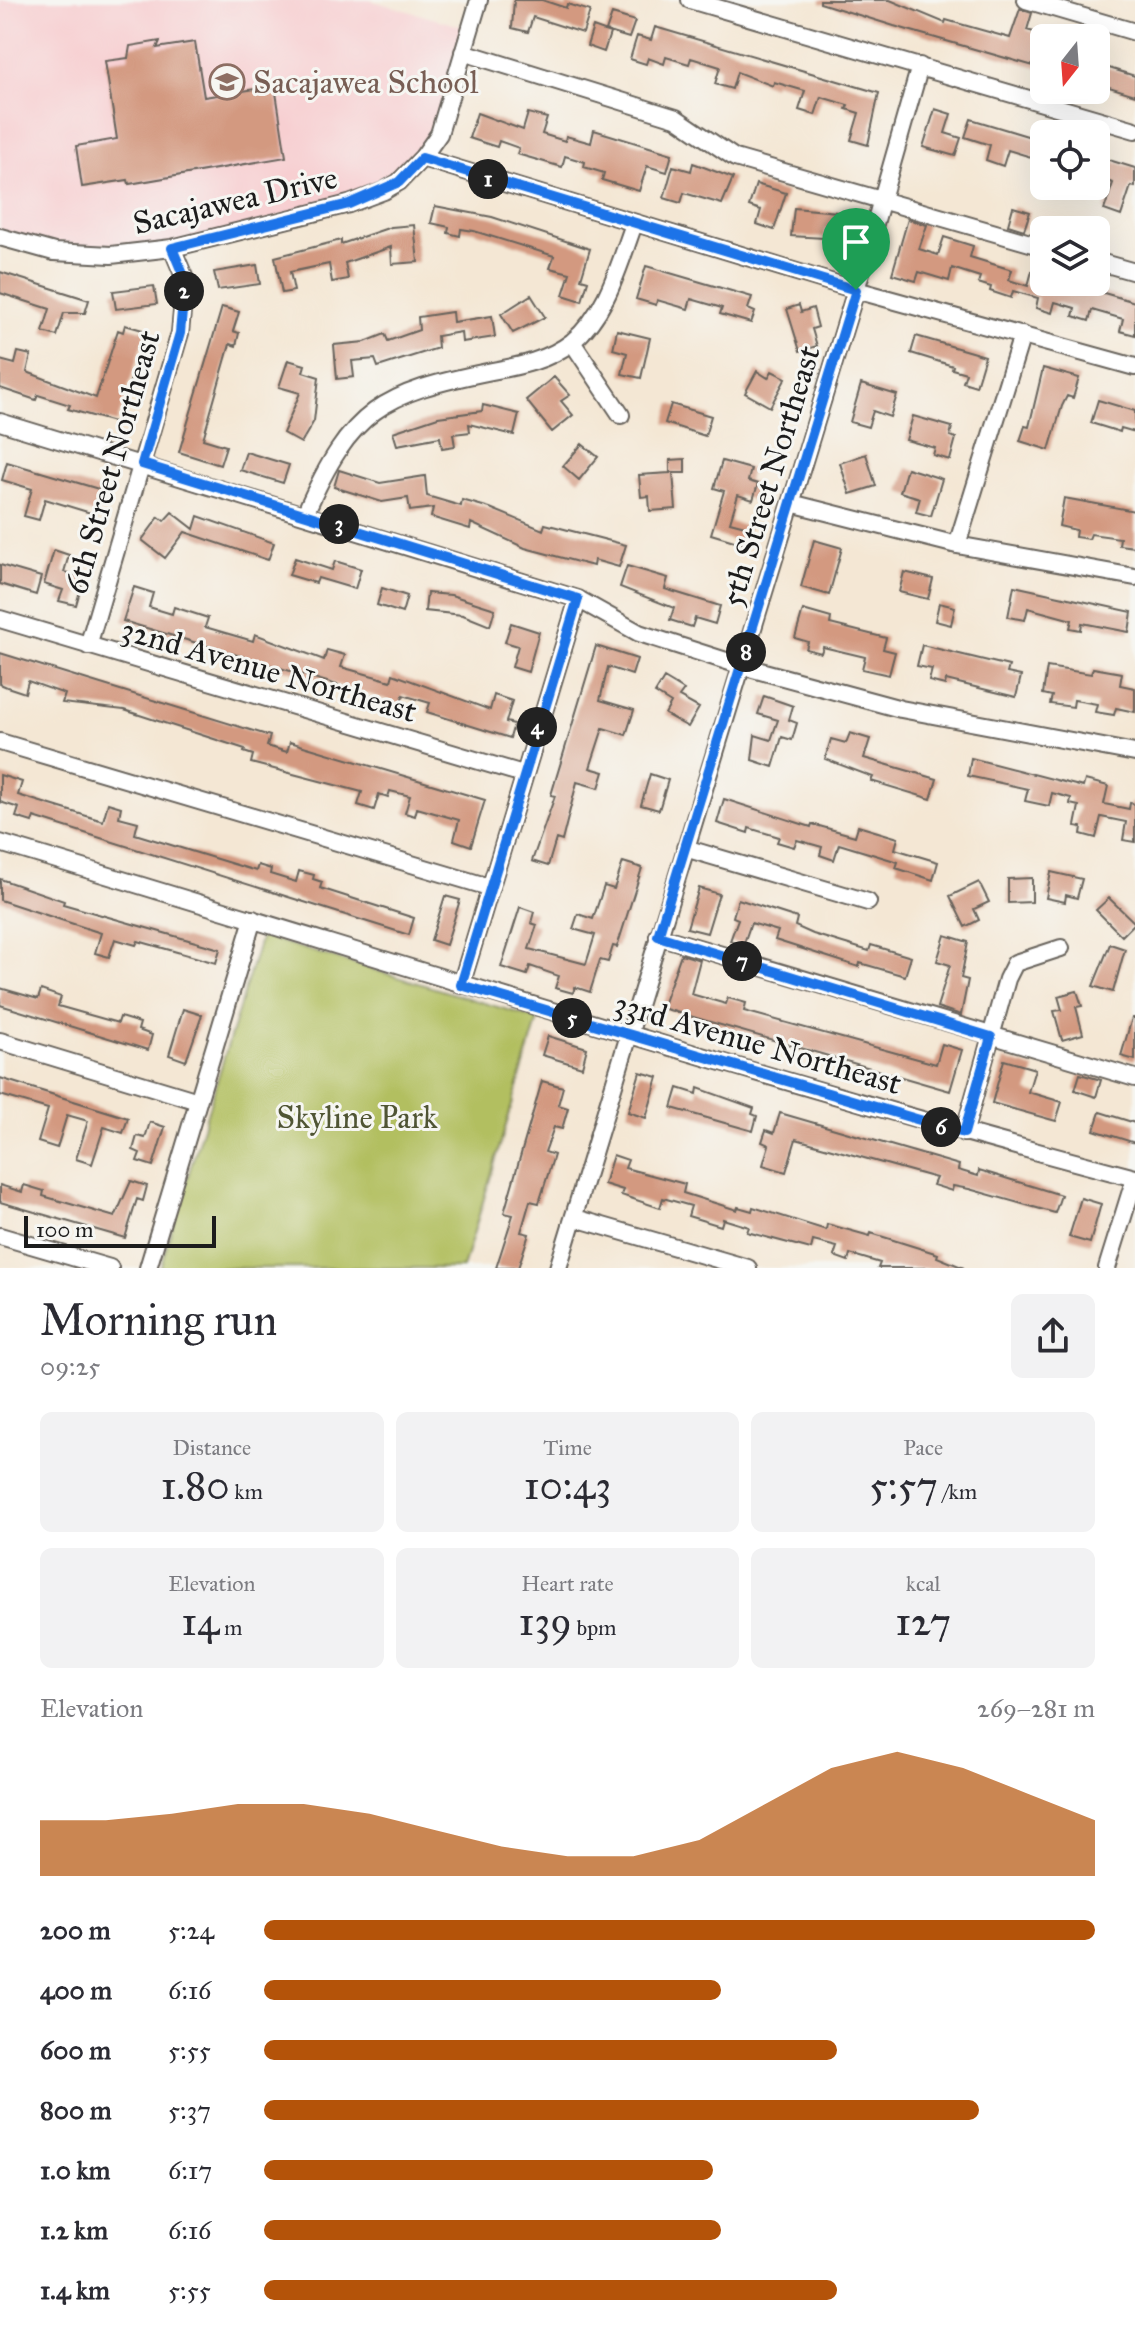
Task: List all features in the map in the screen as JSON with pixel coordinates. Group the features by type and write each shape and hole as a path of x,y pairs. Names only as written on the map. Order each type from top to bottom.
{"street":[{"path":"479,0 439,134 422,158 856,290 1135,367"},
{"path":"690,0 1135,130"},
{"path":"1026,0 1135,32"},
{"path":"463,52 676,118 735,158 1030,243"},
{"name":"5th Street Northeast","path":"558,1268 856,290 920,66"},
{"name":"Sacajawea Drive","path":"0,237 54,252 111,255 172,248 349,204 399,182 422,158"},
{"path":"305,514 328,462 350,431 396,397 441,382 536,362 572,342 597,312 612,285 634,224"},
{"name":"6th Street Northeast","path":"88,646 180,333 185,279 172,248"},
{"path":"1110,265 1135,272"},
{"path":"957,545 1022,335"},
{"path":"572,342 621,415"},
{"path":"0,422 578,599 639,633 742,666 901,709 1135,753"},
{"path":"791,503 957,545 1135,577"},
{"path":"461,985 578,599"},
{"name":"32nd Avenue Northeast","path":"0,619 523,774"},
{"path":"0,742 489,887"},
{"name":"33rd Avenue Northeast","path":"0,843 627,1034 964,1133 1135,1178"},
{"path":"685,848 868,902"},
{"path":"148,1268 253,919"},
{"path":"658,936 1135,1078"},
{"path":"964,1133 1015,963 1061,948"},
{"path":"0,1041 198,1101"},
{"path":"1107,1268 1135,1178"},
{"path":"575,1218 748,1268"},
{"path":"0,1236 110,1268"}],"shaded area":[{"name":"Sacajawea School","path":"0,0 370,0 470,29 439,134 399,182 172,248 111,255 0,237"}],"green space":[{"name":"Skyline Park","path":"261,936 538,1019 463,1268 160,1268"}],"building":[{"path":"514,0 542,0 566,8 567,4 590,11 583,33 533,17 528,32 512,28"},
{"path":"820,0 890,0 945,23 946,20 1010,38 1020,9 1032,13 1027,30 1030,31 1030,65 894,26 820,3"},
{"path":"612,14 635,21 629,38 606,31"},
{"path":"593,27 610,33 604,52 587,46"},
{"path":"655,27 879,93 868,145 851,140 859,113 846,109 848,105 821,97 815,115 799,110 805,91 774,82 773,86 737,72 732,89 715,84 720,67 691,58 689,64 666,57 664,64 648,58 646,64 630,59 637,36 651,40"},
{"path":"160,41 157,48 195,42 204,97 275,86 286,157 129,184 128,180 82,187 76,146 117,139 105,61 128,58 130,46"},
{"path":"1110,68 1135,76 1135,95 1110,87"},
{"path":"935,109 951,114 945,133 961,138 955,156 923,147"},
{"path":"477,113 523,130 528,113 547,118 542,134 565,141 566,136 591,143 594,130 672,154 667,172 647,166 639,191 602,180 604,173 584,167 585,162 565,156 562,167 517,154 519,148 499,141 497,147 469,138"},
{"path":"971,119 1030,137 1030,157 1008,150 1003,166 986,160 990,145 965,137"},
{"path":"1110,160 1135,168 1135,187 1131,186 1121,216 1104,210 1110,200 1113,183 1110,182"},
{"path":"693,163 733,178 722,204 684,193 681,203 664,198 673,166 691,171"},
{"path":"756,184 786,193 774,230 757,224 761,210 749,206"},
{"path":"435,206 492,217 590,249 581,279 588,281 582,301 563,295 570,273 550,268 554,256 474,231 461,229 460,236 448,233 449,227 431,223"},
{"path":"1013,207 1030,212 1024,230 1008,225"},
{"path":"794,208 848,213 847,231 825,229 824,238 791,236"},
{"path":"908,219 927,225 919,249 938,255 944,237 973,246 970,257 1012,270 1009,280 1028,286 1030,278 1030,296 1013,291 1011,298 990,291 991,287 978,283 980,277 952,268 949,281 919,272 916,281 892,274"},
{"path":"414,225 418,262 392,264 391,247 345,263 348,279 332,282 329,264 290,272 294,291 282,293 275,257 341,240 341,244 391,227"},
{"path":"257,265 260,284 218,290 214,272"},
{"path":"646,266 752,297 748,309 755,312 751,323 720,314 722,308 691,299 688,309 657,300 656,305 636,299"},
{"path":"0,272 89,300 85,313 64,313 57,336 43,332 50,309 0,293"},
{"path":"154,286 157,304 116,309 113,291"},
{"path":"531,295 545,317 513,333 501,314"},
{"path":"1110,295 1135,302 1135,335 1120,331 1123,319 1092,310 1089,321 1073,316 1075,308 1055,302 1052,313 1036,308 1038,298 1031,296"},
{"path":"799,305 801,312 813,308 818,327 812,329 817,346 800,351 787,309"},
{"path":"222,307 239,312 233,331 239,333 236,346 230,344 203,439 226,446 220,465 179,452"},
{"path":"452,312 453,322 492,316 495,337 462,342 461,332 437,336 438,348 378,367 375,359 352,361 354,377 337,379 334,345 365,342 385,334 388,341 419,330 418,317"},
{"path":"125,325 146,331 117,423 68,409 70,405 38,395 36,400 0,388 0,360 15,364 18,352 31,355 27,372 96,398 118,330 123,332"},
{"path":"617,330 650,338 641,378 622,374 627,353 613,349"},
{"path":"916,336 985,356 976,386 963,382 966,373 952,369 953,366 911,353"},
{"path":"288,360 305,365 303,372 319,377 314,421 301,443 283,433 300,393 279,387"},
{"path":"1043,368 1079,378 1073,398 1067,396 1062,406 1049,450 1020,441 1025,426 1029,427"},
{"path":"757,371 768,378 772,371 786,378 770,407 745,393"},
{"path":"554,377 570,395 561,401 573,415 552,432 526,400"},
{"path":"861,384 897,395 890,417 873,411 868,427 850,422"},
{"path":"1098,400 1135,411 1135,432 1121,428 1120,432 1091,423"},
{"path":"671,404 711,416 705,436 665,423"},
{"path":"483,405 519,414 514,435 469,424 470,432 453,434 455,446 442,448 440,437 397,445 393,432 438,417 482,411"},
{"path":"913,416 952,427 950,436 956,438 950,460 933,455 935,448 906,440"},
{"path":"582,444 598,457 579,480 563,466"},
{"path":"246,452 289,465 283,483 240,470"},
{"path":"866,454 876,486 850,494 840,463"},
{"path":"685,459 685,473 673,473 676,509 650,511 649,496 641,497 639,475 670,473 670,460"},
{"path":"722,461 751,469 748,481 758,484 753,500 738,495 730,522 749,527 744,544 711,534 724,491 714,488"},
{"path":"7,462 102,490 94,514 45,499 39,520 24,516 32,489 2,480"},
{"path":"907,468 942,479 931,516 916,512 920,498 900,492"},
{"path":"339,470 380,483 425,476 427,496 461,506 462,500 490,508 543,530 545,524 626,545 619,567 594,560 593,566 525,548 471,523 470,529 431,517 433,508 410,511 408,498 382,502 334,487"},
{"path":"1064,498 1135,511 1135,547 1119,545 1120,538 1091,534 1089,539 1075,537 1076,530 1059,526"},
{"path":"172,512 194,529 198,516 274,543 268,560 185,532 165,558 142,540 159,517 164,521"},
{"path":"814,540 842,548 829,595 801,587"},
{"path":"54,550 69,555 64,572 84,577 76,605 59,601 63,590 44,584"},
{"path":"295,558 332,570 335,561 361,569 355,589 318,578 316,583 289,575"},
{"path":"0,565 41,577 36,595 0,584"},
{"path":"627,566 668,578 665,589 720,606 715,624 695,618 692,627 670,620 674,608 620,587"},
{"path":"904,572 933,579 928,599 899,592"},
{"path":"1014,586 1132,612 1129,632 1082,623 1081,630 1070,628 1072,620 1028,608 1025,620 1008,617"},
{"path":"134,587 153,593 149,607 172,614 174,607 208,618 205,627 253,641 255,634 324,660 327,650 345,655 341,667 391,681 393,674 490,710 494,695 512,701 506,722 514,724 510,738 427,712 430,703 403,695 401,704 123,621"},
{"path":"382,588 407,596 402,613 377,605"},
{"path":"427,593 451,595 495,609 490,626 463,615 425,611"},
{"path":"939,603 955,607 951,625 935,621"},
{"path":"803,610 831,618 830,624 886,638 883,649 895,652 889,675 862,669 865,657 823,647 821,653 806,649 808,642 795,638"},
{"path":"511,623 539,632 528,672 512,667 518,646 505,642"},
{"path":"922,645 1009,666 1007,673 1021,676 1016,697 946,680 945,685 929,681 932,669 917,666"},
{"path":"596,646 637,659 632,675 608,667 600,700 634,710 626,735 603,728 590,768 604,772 599,788 577,782 562,841 556,839 548,866 532,861 555,796 551,795"},
{"path":"0,653 270,736 267,746 287,752 290,742 485,800 471,846 454,840 459,820 417,808 415,816 405,813 410,796 390,791 388,797 379,794 374,810 358,805 362,792 251,763 253,755 244,752 245,749 124,710 62,703 65,694 28,681 25,693 7,687 0,684"},
{"path":"1047,667 1091,674 1093,668 1122,673 1120,685 1135,688 1135,712 1116,708 1114,715 1095,712 1097,704 1074,700 1073,707 1050,704 1052,696 1043,694"},
{"path":"664,678 684,690 679,697 699,708 688,727 665,714 671,703 655,693"},
{"path":"764,696 793,706 789,720 797,723 792,740 782,737 773,767 752,760 755,735 771,740 778,720 758,714"},
{"path":"850,733 870,739 864,758 937,779 931,799 871,781 873,777 825,759 831,739 846,743"},
{"path":"971,758 1083,787 1085,780 1108,786 1104,804 1129,809 1130,803 1135,804 1135,842 1123,840 1126,822 1101,817 1096,838 1081,834 1082,827 1075,826 1079,806 1070,804 1071,798 1052,793 1049,806 1025,801 1028,789 968,776"},
{"path":"650,774 668,780 659,810 641,805"},
{"path":"0,775 22,782 18,795 103,821 108,803 121,807 119,817 138,822 135,834 256,871 258,865 271,869 270,874 296,882 299,871 314,875 313,879 322,882 320,888 414,918 409,935 34,817 32,822 16,817 19,808 0,802"},
{"path":"724,799 811,827 812,824 855,836 858,826 898,838 895,849 938,862 933,880 896,868 898,862 839,844 834,860 820,855 822,847 797,840 794,847 777,842 779,837 749,828 748,833 717,823"},
{"path":"623,862 642,868 617,947 613,946 608,962 600,960 590,992 575,987 573,993 555,988 559,976 530,966 527,975 501,967 520,907 534,912 531,923 537,925 529,949 586,964 595,935 573,929 578,914 593,919 604,886 614,889"},
{"path":"1051,872 1082,879 1077,898 1066,895 1065,902 1046,898"},
{"path":"1032,878 1032,902 1008,903 1008,879"},
{"path":"0,879 64,901 63,904 220,949 216,963 138,941 136,945 115,939 109,957 95,953 101,933 0,900"},
{"path":"979,882 989,902 974,909 979,920 965,927 950,896"},
{"path":"699,888 719,894 707,933 687,928"},
{"path":"445,896 460,900 446,945 431,940"},
{"path":"1109,898 1135,923 1122,936 1096,910"},
{"path":"738,899 797,918 795,926 813,934 869,951 871,945 911,957 905,976 860,963 859,967 775,940 778,931 751,923 743,946 730,941 738,919 733,917"},
{"path":"945,935 968,942 961,978 968,980 961,1015 937,1007 950,965 937,961"},
{"path":"1110,944 1125,949 1113,992 1093,986"},
{"path":"681,954 700,960 691,994 726,1004 728,998 746,1003 744,1011 936,1064 942,1044 962,1050 950,1091 662,1008"},
{"path":"0,988 38,999 41,990 61,997 58,1006 118,1023 120,1017 140,1023 138,1030 152,1035 148,1050 0,1005"},
{"path":"1077,991 1082,1006 1076,1007 1083,1034 1062,1040 1054,1011 1062,1010 1058,996"},
{"path":"183,1009 202,1015 186,1061 169,1055"},
{"path":"1132,1018 1135,1018 1135,1060 1121,1056"},
{"path":"548,1036 587,1048 582,1067 542,1055"},
{"path":"1004,1060 1035,1069 1028,1092 1062,1102 1056,1121 992,1103"},
{"path":"640,1072 658,1077 646,1118 628,1112"},
{"path":"1080,1074 1101,1080 1096,1097 1075,1090"},
{"path":"0,1078 128,1118 123,1133 104,1127 92,1164 76,1159 88,1121 67,1115 57,1148 38,1142 48,1109 0,1095"},
{"path":"542,1081 563,1087 558,1105 568,1108 562,1129 554,1127 545,1152 554,1155 539,1203 530,1201 521,1232 529,1234 518,1268 496,1268 513,1215 504,1213"},
{"path":"678,1088 697,1094 698,1088 754,1108 752,1114 757,1116 753,1131 672,1108"},
{"path":"1100,1112 1135,1123 1135,1143 1094,1130"},
{"path":"780,1113 959,1165 958,1170 978,1176 979,1170 1061,1195 1055,1213 969,1189 953,1186 952,1191 933,1185 936,1178 796,1139 786,1172 763,1165 769,1145 762,1142 766,1130 774,1133"},
{"path":"150,1122 165,1127 153,1166 137,1161 140,1153 133,1150 137,1136 145,1138"},
{"path":"613,1155 628,1160 625,1168 685,1184 683,1193 737,1210 738,1207 752,1211 753,1207 826,1230 827,1224 870,1236 871,1233 938,1254 937,1257 964,1268 878,1268 880,1263 850,1254 848,1261 834,1256 837,1247 813,1241 811,1249 747,1232 749,1227 723,1219 721,1226 688,1216 691,1206 663,1198 660,1208 621,1195 623,1190 604,1184"},
{"path":"131,1181 147,1186 143,1201 137,1199 125,1238 0,1202 0,1185 22,1192 24,1185 44,1191 43,1196 115,1217"},
{"path":"1081,1198 1101,1204 1090,1243 1069,1237"}],"place":[{"name":"Sacajawea School","path":"227,82"}],"route":[{"path":"422,158 856,290 658,936 991,1037 964,1133 461,985 578,599 142,464 180,333 185,279 172,248 349,204 399,182 422,158"}]}
